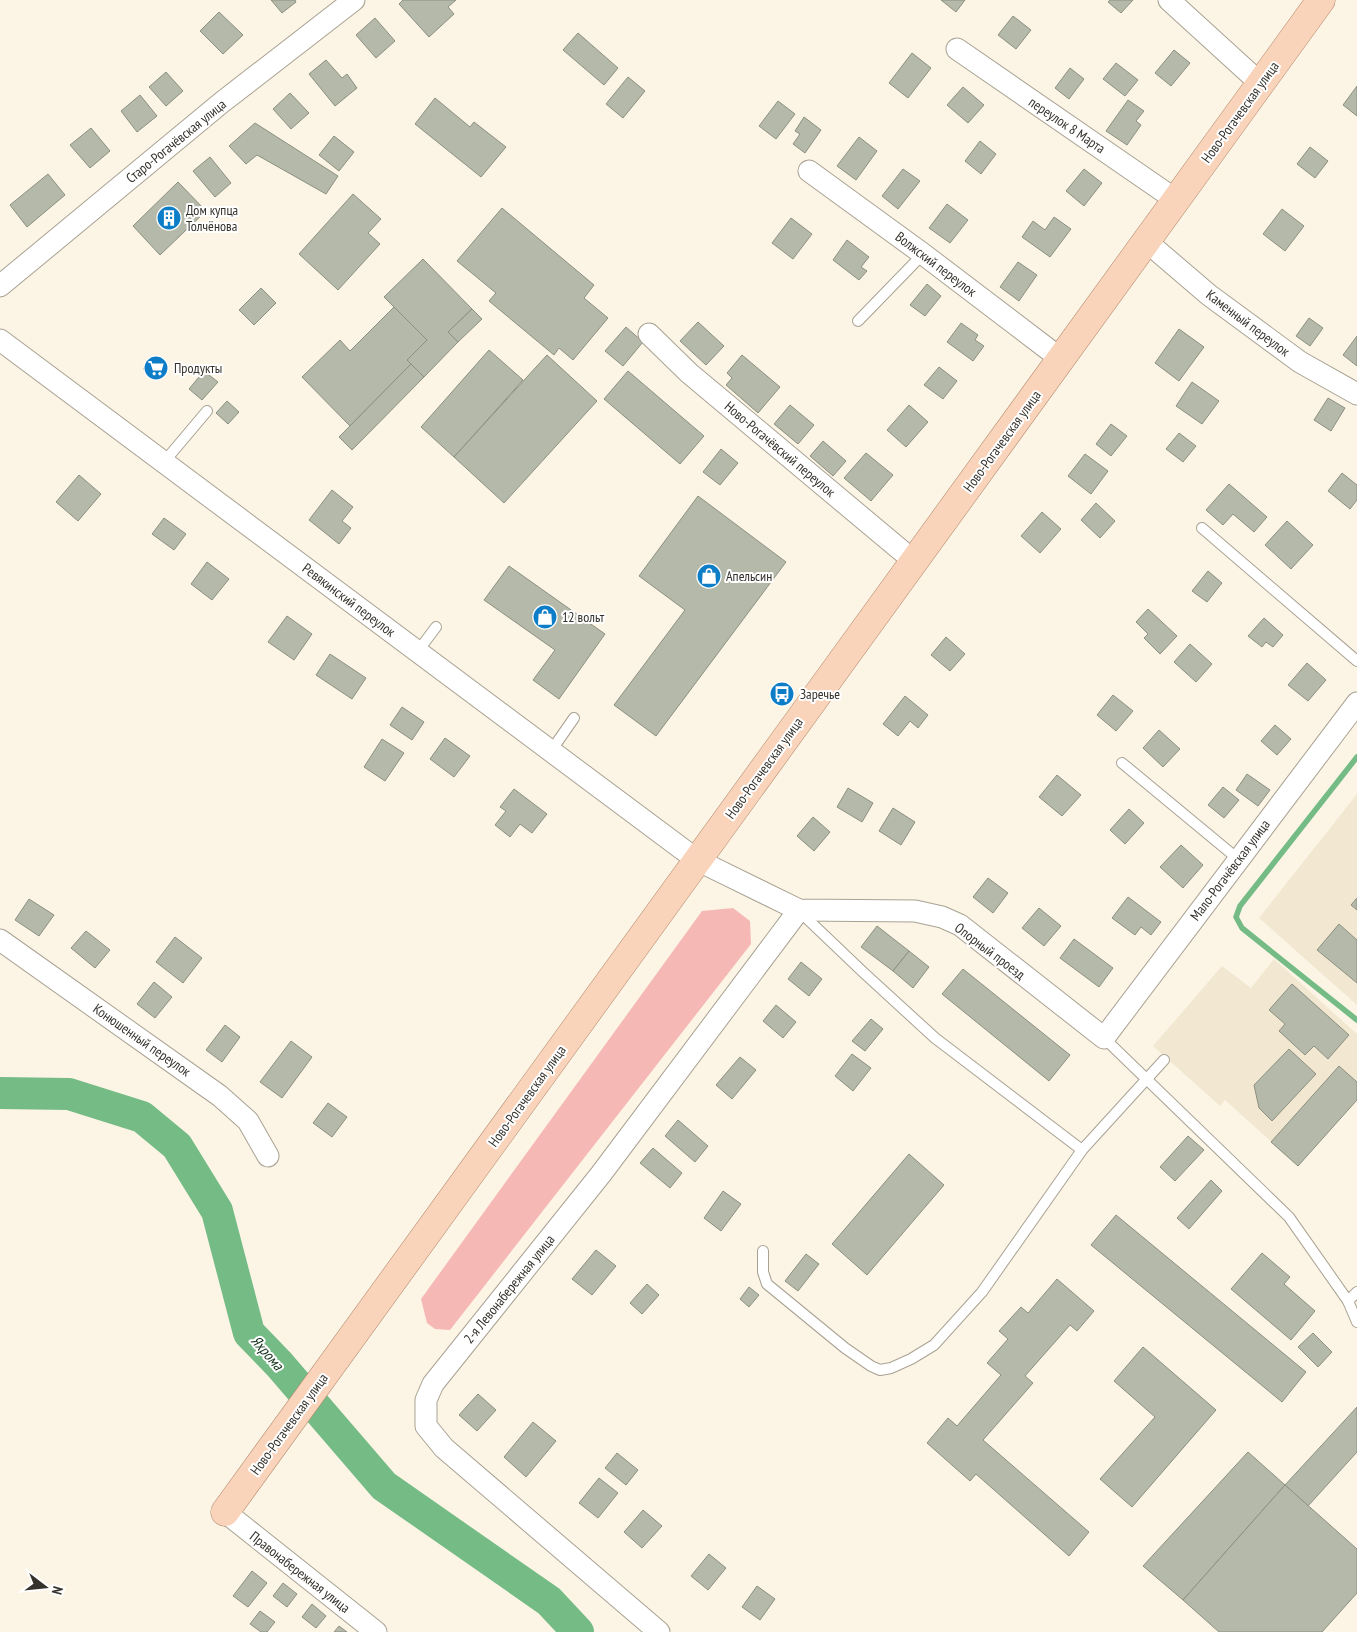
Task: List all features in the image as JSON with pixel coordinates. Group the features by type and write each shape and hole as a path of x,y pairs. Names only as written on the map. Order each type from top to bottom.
{"main road":[{"name":"Ново-Рогачевская улица","path":"230,1504 1321,0"}],"street":[{"name":"Старо-Рогачёвская улица","path":"0,286 221,103 354,0"},
{"path":"1168,0 1260,84"},
{"name":"переулок 8 Марта","path":"957,50 1176,200"},
{"name":"Волжский переулок","path":"809,170 1061,359"},
{"name":"Каменный переулок","path":"1147,242 1209,295 1300,362 1357,394"},
{"name":"Ново-Рогачёвский переулок","path":"649,334 689,373 915,562"},
{"name":"Ревякинский переулок","path":"0,340 697,860 799,910"},
{"name":"Мало-Рогачёвская улица","path":"1104,1038 1357,703"},
{"name":"Опорный проезд","path":"799,910 915,911 942,917 960,926 1104,1038"},
{"name":"2-я Левонабережная улица","path":"659,1632 444,1448 426,1426 426,1400 433,1384 601,1174 799,910"},
{"name":"Конюшенный переулок","path":"0,940 220,1096 248,1121 268,1156"},
{"name":"Правонабережная улица","path":"230,1504 376,1632"}],"lane":[{"path":"858,321 923,254"},
{"path":"164,462 208,411"},
{"path":"1202,528 1357,661"},
{"path":"418,651 436,627"},
{"path":"551,751 574,718"},
{"path":"1122,763 1238,859"},
{"path":"799,910 935,1038 1082,1150"},
{"path":"1104,1038 1288,1217 1348,1300 1357,1322"},
{"path":"763,1251 763,1272 767,1284 845,1348 880,1370 891,1368 911,1359 934,1345 982,1292 1082,1150 1164,1060"},
{"path":"1348,1300 1357,1292"}],"shaded area":[{"path":"1357,794 1357,1005 1259,918"},
{"path":"733,908 750,921 751,944 450,1330 435,1329 427,1323 421,1299 702,911"},
{"path":"1274,959 1357,1034 1357,1100 1298,1166 1225,1100 1220,1106 1153,1046 1222,966 1251,988"}],"building":[{"path":"271,0 295,0 296,2 282,13"},
{"path":"403,0 456,0 448,7 454,14 429,37 399,4"},
{"path":"941,0 965,0 956,12"},
{"path":"1110,0 1133,0 1121,13 1108,2"},
{"path":"219,12 243,35 223,54 200,31"},
{"path":"1013,16 1031,30 1016,49 998,35"},
{"path":"375,18 395,41 376,58 356,35"},
{"path":"578,33 618,68 604,85 563,50"},
{"path":"1174,50 1190,63 1171,86 1155,73"},
{"path":"912,53 931,68 908,98 889,83"},
{"path":"326,60 342,78 347,74 357,88 335,106 309,74"},
{"path":"1116,63 1138,80 1125,96 1103,79"},
{"path":"1070,68 1084,79 1069,99 1055,88"},
{"path":"166,72 183,91 166,106 149,87"},
{"path":"628,77 645,91 623,118 606,104"},
{"path":"1357,86 1357,116 1343,105"},
{"path":"963,87 984,105 968,123 947,105"},
{"path":"290,93 309,113 291,129 273,109"},
{"path":"140,95 157,116 137,132 121,111"},
{"path":"435,98 470,127 474,122 506,147 481,177 415,124"},
{"path":"1128,100 1144,111 1136,121 1141,125 1127,145 1106,131"},
{"path":"778,101 795,114 776,139 759,126"},
{"path":"804,117 821,130 805,153 793,144 800,134 795,131"},
{"path":"255,123 338,176 326,194 257,155 246,164 229,146"},
{"path":"91,128 110,151 90,168 70,145"},
{"path":"334,136 354,152 339,171 319,155"},
{"path":"859,137 877,151 856,180 837,166"},
{"path":"980,141 996,154 981,174 965,161"},
{"path":"1310,147 1328,161 1315,178 1297,164"},
{"path":"210,157 231,183 215,197 193,171"},
{"path":"903,169 920,181 898,209 882,196"},
{"path":"1084,169 1102,183 1084,206 1066,191"},
{"path":"48,174 65,195 27,227 10,205"},
{"name":"Дом купца Толчёнова","path":"178,182 206,211 160,255 133,226"},
{"path":"353,194 381,219 368,233 380,244 338,290 299,254"},
{"path":"947,204 968,220 950,243 929,228"},
{"path":"502,208 594,285 584,298 608,318 573,360 559,348 554,355 489,301 496,293 457,261"},
{"path":"1282,209 1304,226 1285,251 1263,234"},
{"path":"1054,217 1071,229 1050,257 1022,237 1033,221 1045,230"},
{"path":"791,218 812,234 793,259 772,243"},
{"path":"847,240 869,257 861,267 867,271 859,280 833,260"},
{"path":"423,259 472,309 448,332 458,342 424,377 407,360 427,340 384,297"},
{"path":"1018,262 1037,275 1019,301 1000,287"},
{"path":"927,284 941,296 925,316 910,305"},
{"path":"261,288 276,303 254,325 239,310"},
{"path":"394,307 427,340 407,360 411,364 350,426 302,377 340,340 350,351"},
{"path":"472,309 482,319 458,342 448,332"},
{"path":"1309,318 1323,328 1310,346 1296,336"},
{"path":"698,322 724,346 706,365 680,341"},
{"path":"961,323 978,335 975,340 984,346 973,361 947,342"},
{"path":"626,327 643,342 623,366 605,351"},
{"path":"1179,329 1204,347 1179,381 1155,363"},
{"path":"1357,336 1357,366 1343,355"},
{"path":"489,350 523,380 454,457 421,427"},
{"path":"547,355 597,401 504,503 454,457"},
{"path":"742,355 780,387 758,413 726,385 732,378 727,373"},
{"path":"156,356 166,365 153,378 143,369"},
{"path":"411,364 424,377 352,450 339,437"},
{"path":"939,367 957,381 943,399 924,385"},
{"path":"204,371 218,382 202,400 189,389"},
{"path":"628,371 704,436 680,464 604,399"},
{"path":"1192,382 1219,401 1202,424 1176,406"},
{"path":"1328,398 1345,408 1331,431 1314,420"},
{"path":"227,401 239,412 228,424 216,413"},
{"path":"790,405 814,425 798,444 774,424"},
{"path":"909,405 928,422 906,447 887,430"},
{"path":"1111,424 1127,436 1111,456 1096,444"},
{"path":"1179,433 1196,446 1183,462 1166,449"},
{"path":"823,441 846,461 833,476 810,456"},
{"path":"721,449 738,463 720,485 703,472"},
{"path":"866,453 893,475 871,501 844,478"},
{"path":"1085,454 1108,471 1091,494 1068,476"},
{"path":"1342,473 1357,485 1357,500 1350,509 1328,491"},
{"path":"79,475 101,494 78,521 56,502"},
{"path":"1229,484 1267,517 1254,532 1233,514 1223,525 1206,510"},
{"path":"332,490 353,507 342,521 351,528 339,544 309,520"},
{"path":"698,496 786,562 656,736 614,705 685,610 639,576"},
{"path":"1096,503 1115,521 1100,538 1081,520"},
{"path":"1042,512 1061,529 1040,553 1021,536"},
{"path":"164,518 186,534 174,550 152,534"},
{"path":"1287,521 1313,545 1291,569 1265,545"},
{"path":"207,562 229,579 212,600 191,584"},
{"name":"12 вольт","path":"509,566 605,634 559,699 533,680 555,650 484,600"},
{"path":"1208,571 1222,583 1207,602 1192,591"},
{"path":"1148,609 1177,636 1160,654 1144,638 1148,634 1136,622"},
{"path":"287,616 312,634 294,660 268,642"},
{"path":"1264,618 1283,635 1273,647 1266,642 1262,647 1248,636"},
{"path":"946,637 965,654 950,671 931,655"},
{"path":"1190,644 1212,664 1196,682 1174,662"},
{"path":"330,654 366,678 352,699 316,675"},
{"path":"1307,663 1326,680 1308,701 1288,685"},
{"path":"1113,695 1133,711 1116,731 1097,715"},
{"path":"905,696 928,715 918,728 910,721 898,736 883,724"},
{"path":"402,707 424,722 412,740 390,725"},
{"path":"1275,725 1291,739 1277,755 1261,741"},
{"path":"1159,730 1180,749 1163,767 1143,748"},
{"path":"445,738 470,756 454,777 430,759"},
{"path":"382,739 404,753 385,781 364,767"},
{"path":"1247,774 1270,790 1258,806 1236,790"},
{"path":"1057,775 1081,795 1062,816 1039,797"},
{"path":"1223,787 1239,800 1224,818 1208,805"},
{"path":"848,788 873,803 862,822 837,807"},
{"path":"514,789 547,814 532,833 520,824 510,837 495,825 506,811 500,807"},
{"path":"893,808 915,822 901,845 879,831"},
{"path":"1129,809 1144,823 1125,844 1110,830"},
{"path":"813,817 830,832 814,851 797,836"},
{"path":"1181,845 1203,865 1183,888 1160,867"},
{"path":"988,878 1008,893 993,913 973,897"},
{"path":"1128,897 1161,922 1151,935 1141,927 1135,935 1112,918"},
{"path":"1357,898 1357,910 1351,905"},
{"path":"29,899 54,915 39,936 15,920"},
{"path":"1039,908 1061,926 1044,946 1022,928"},
{"path":"1339,924 1357,940 1357,983 1317,950"},
{"path":"877,926 909,951 893,971 861,947"},
{"path":"86,931 110,950 95,968 71,948"},
{"path":"175,937 202,958 183,983 156,962"},
{"path":"1074,939 1113,968 1099,987 1060,958"},
{"path":"909,951 929,967 913,988 893,971"},
{"path":"801,962 822,979 809,996 788,979"},
{"path":"963,969 1070,1055 1049,1081 942,994"},
{"path":"154,982 172,997 155,1018 137,1004"},
{"path":"1292,984 1349,1035 1328,1059 1314,1046 1305,1055 1279,1031 1285,1024 1269,1010"},
{"path":"776,1005 796,1022 783,1038 763,1021"},
{"path":"871,1019 883,1029 865,1051 852,1041"},
{"path":"225,1025 240,1037 222,1062 206,1050"},
{"path":"291,1041 312,1057 282,1098 260,1082"},
{"path":"1289,1049 1316,1074 1272,1121 1259,1108 1254,1085"},
{"path":"852,1054 871,1068 853,1091 835,1076"},
{"path":"740,1057 756,1070 732,1099 716,1085"},
{"path":"1339,1066 1357,1082 1357,1100 1298,1166 1271,1142"},
{"path":"328,1103 347,1117 332,1137 313,1123"},
{"path":"678,1120 708,1146 695,1162 665,1136"},
{"path":"1188,1136 1204,1150 1175,1181 1160,1167"},
{"path":"653,1148 682,1173 670,1188 640,1163"},
{"path":"909,1154 944,1185 867,1275 832,1244"},
{"path":"1211,1180 1222,1191 1189,1229 1177,1218"},
{"path":"723,1191 741,1204 721,1231 704,1218"},
{"path":"1116,1215 1306,1372 1282,1402 1091,1245"},
{"path":"596,1250 616,1266 592,1295 572,1279"},
{"path":"1262,1253 1290,1277 1284,1284 1315,1311 1291,1340 1231,1289"},
{"path":"806,1254 819,1264 798,1291 785,1281"},
{"path":"1057,1279 1094,1311 1077,1331 1070,1325 1025,1376 1033,1383 983,1440 1089,1532 1069,1556 976,1474 970,1481 927,1443 948,1418 957,1426 1001,1375 987,1363 1008,1339 999,1331 1021,1307 1028,1313"},
{"path":"647,1284 659,1295 642,1314 630,1303"},
{"path":"749,1287 759,1295 749,1307 740,1299"},
{"path":"1313,1333 1332,1352 1318,1367 1298,1347"},
{"path":"1143,1347 1216,1410 1132,1507 1100,1479 1155,1417 1114,1381"},
{"path":"478,1394 496,1410 477,1431 459,1415"},
{"path":"1357,1407 1357,1452 1308,1506 1285,1485"},
{"path":"533,1422 556,1441 526,1477 504,1457"},
{"path":"1248,1452 1285,1485 1183,1600 1143,1566"},
{"path":"617,1453 638,1470 626,1485 605,1468"},
{"path":"599,1478 618,1493 598,1518 579,1503"},
{"path":"1285,1485 1357,1549 1357,1593 1322,1632 1219,1632 1183,1600"},
{"path":"643,1510 662,1526 642,1548 624,1532"},
{"path":"709,1554 726,1568 708,1590 691,1576"},
{"path":"252,1571 267,1583 248,1607 233,1596"},
{"path":"283,1583 297,1594 287,1607 273,1596"},
{"path":"757,1586 775,1599 760,1620 742,1607"},
{"path":"312,1604 326,1616 316,1628 302,1617"},
{"path":"260,1611 275,1622 267,1632 261,1632 250,1624"},
{"path":"339,1626 347,1632 334,1632"}],"waterway":[{"path":"1357,757 1240,906 1236,917 1242,928 1357,1020"},
{"name":"Яхрома","path":"0,1093 69,1094 142,1117 177,1146 217,1211 249,1333 279,1364 384,1486 549,1601 578,1632"}],"place":[{"name":"Дом купца Толчёнова","path":"169,218"},
{"name":"Продукты","path":"156,368"},
{"name":"Апельсин","path":"709,576"},
{"name":"12 вольт","path":"545,617"},
{"name":"Заречье","path":"782,694"}]}
